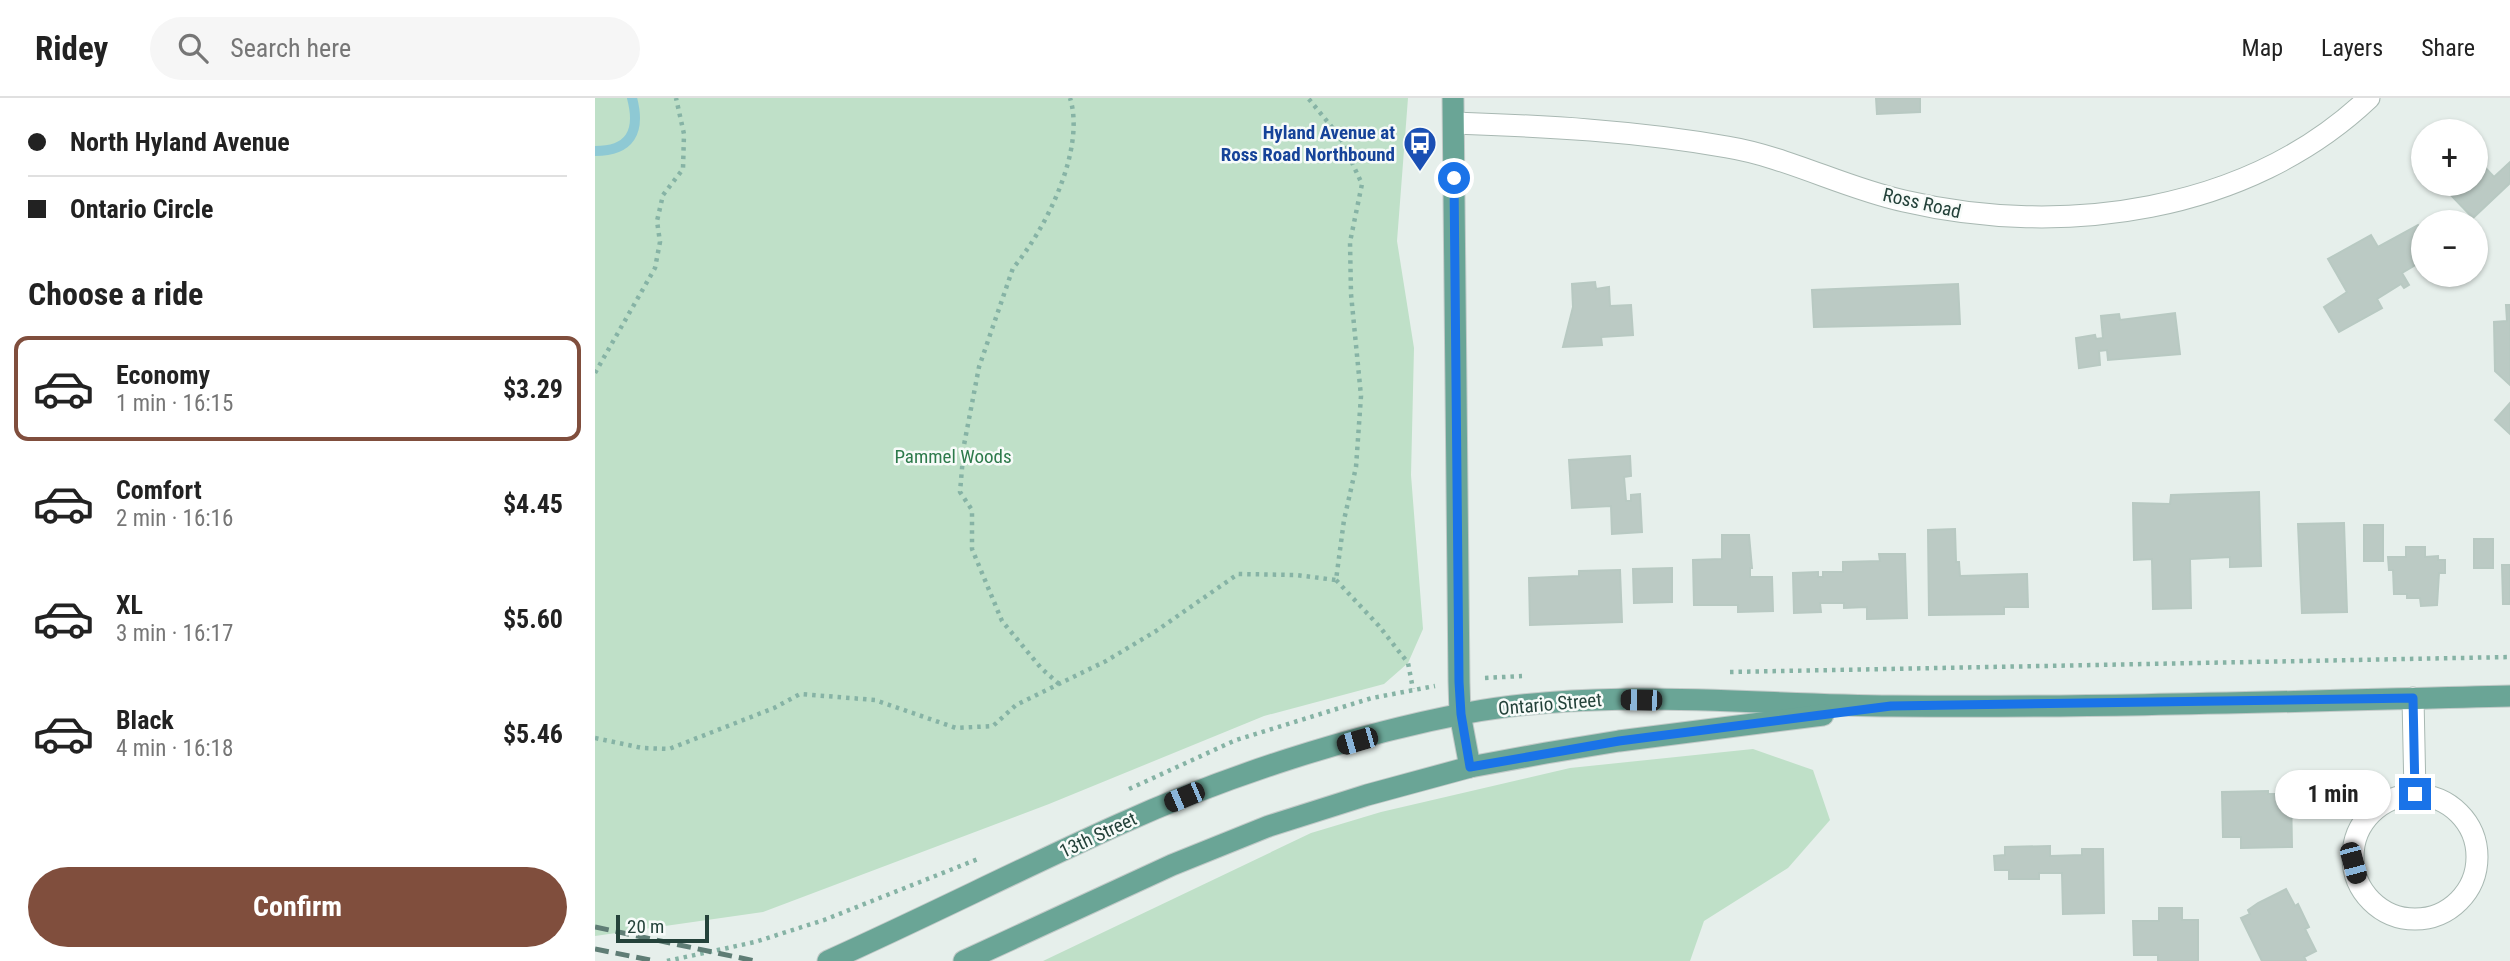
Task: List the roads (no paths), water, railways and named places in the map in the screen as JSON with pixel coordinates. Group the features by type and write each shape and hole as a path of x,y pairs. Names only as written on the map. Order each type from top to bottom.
{"main road":[{"path":"964,961 1172,865 1269,826 1367,795 1470,767 1461,714 1453,98"},
{"name":"Ontario Street","path":"1461,714 1520,705 1613,699 1891,706 2510,696"},
{"name":"Ontario Street","path":"1470,767 1619,741 1891,706"},
{"name":"13th Street","path":"828,961 1120,824 1184,797 1290,760 1461,714"}],"street":[{"name":"Ross Road","path":"1454,122 1565,128 1730,147 1901,201 1958,213 2061,219 2165,205 2235,182 2297,154 2369,98"},
{"path":"2413,698 2415,794"},
{"path":"2415,794 2447,803 2462,816 2472,832 2477,851 2476,871 2462,896 2439,915 2420,919 2401,918 2375,904 2357,882 2353,863 2357,834 2374,810 2390,800 2415,794"}],"waterway":[{"path":"595,151 617,148 630,137 635,121 632,98"}],"railway":[{"path":"595,927 755,961"},
{"path":"595,949 655,961"}],"place":[{"name":"Hyland Avenue at Ross Road Northbound","path":"1420,173"}],"park label":[{"name":"Pammel Woods","path":"953,456"}]}
